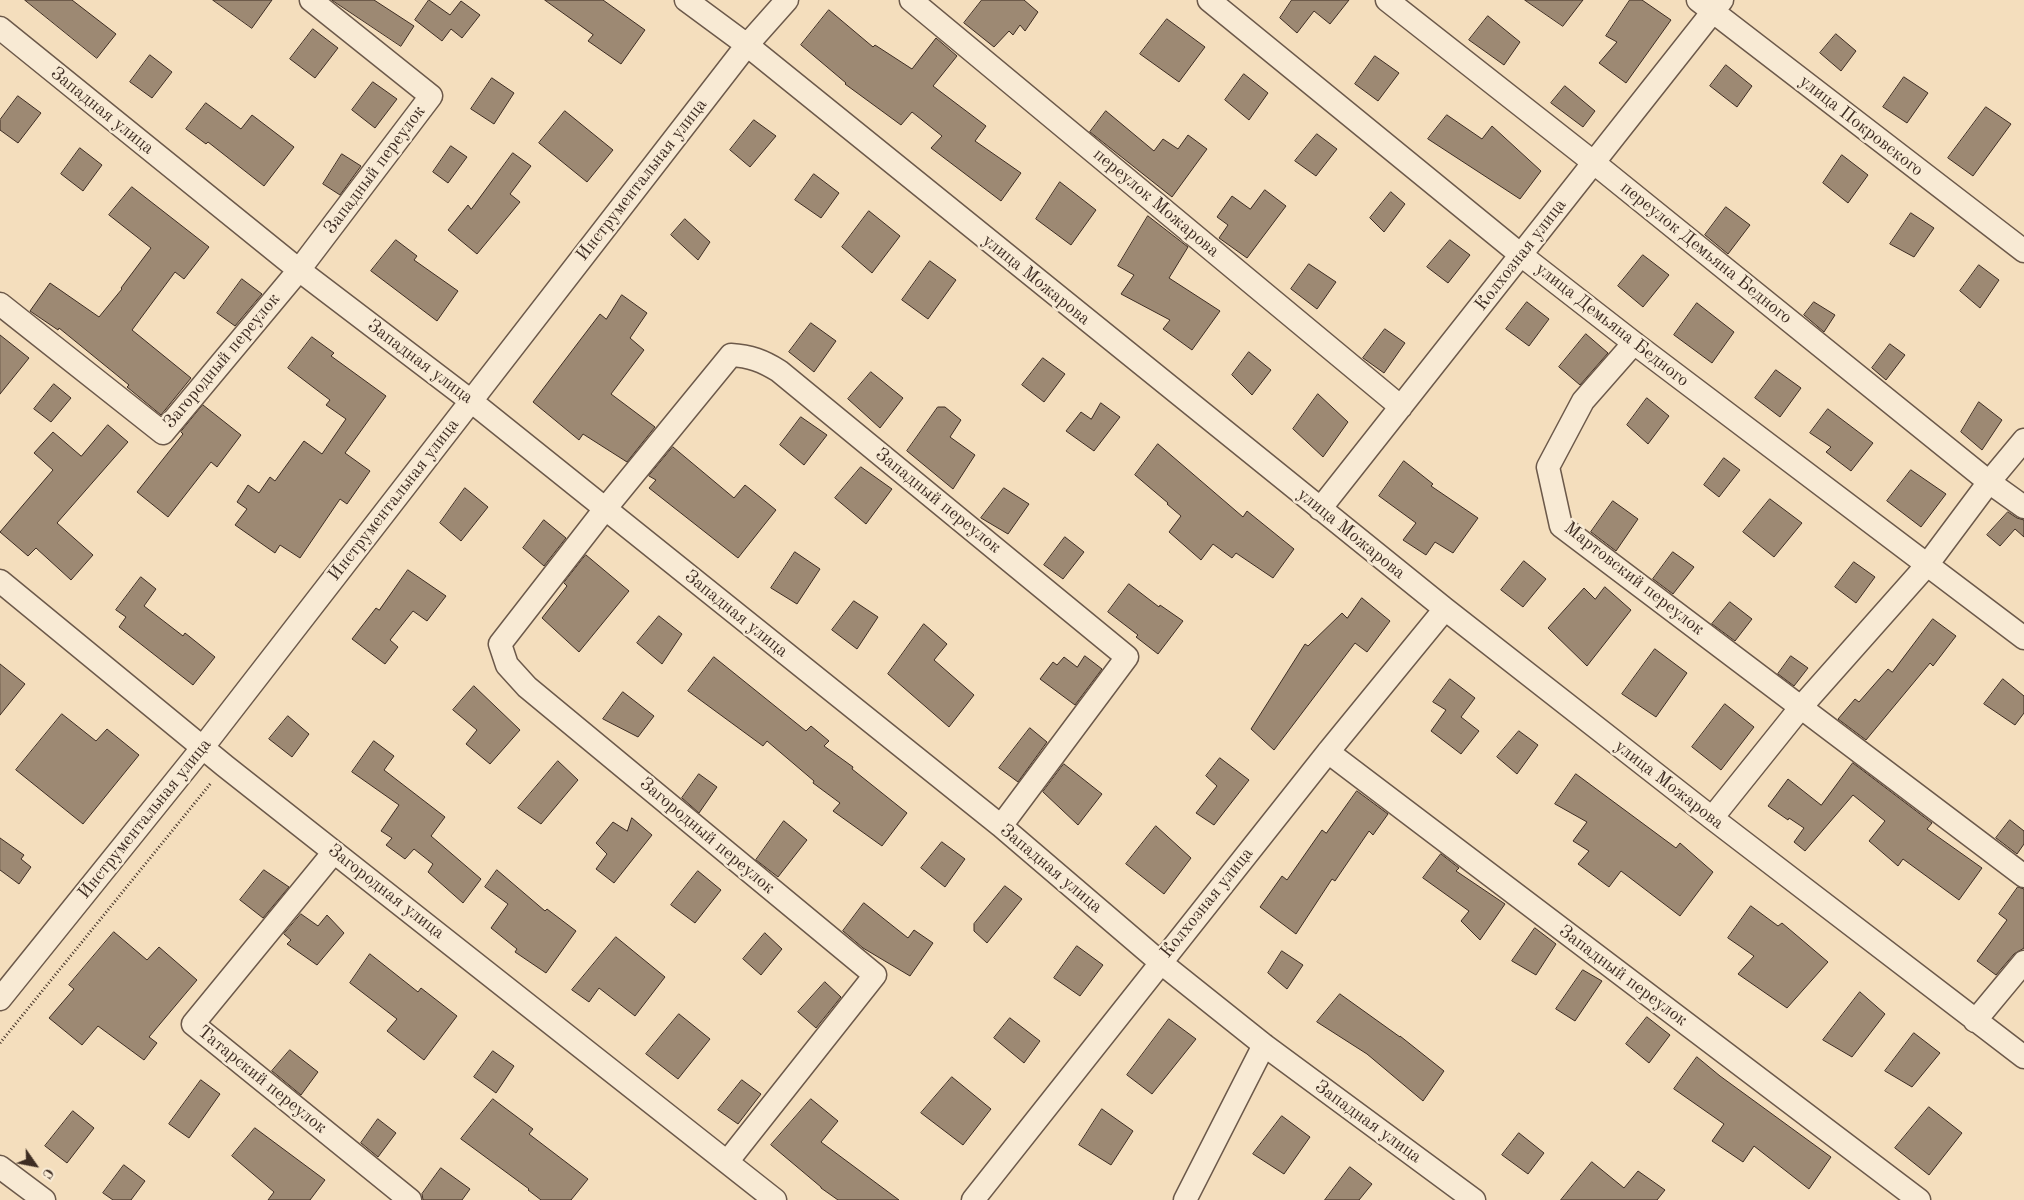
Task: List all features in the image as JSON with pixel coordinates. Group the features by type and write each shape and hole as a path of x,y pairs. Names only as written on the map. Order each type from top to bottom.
{"street":[{"name":"Западный переулок","path":"299,270 431,96 311,0"},
{"name":"улица Можарова","path":"686,0 747,45 1445,609 1712,818 2024,1057"},
{"name":"Инструментальная улица","path":"0,998 203,747 747,45 786,0"},
{"name":"переулок Можарова","path":"911,0 1400,407"},
{"name":"улица Демьяна Бедного","path":"1209,0 1521,255 1634,343 2024,638"},
{"name":"переулок Демьяна Бедного","path":"1387,0 1594,162 1989,482 2024,507"},
{"name":"Колхозная улица","path":"1320,509 1594,162 1711,4"},
{"name":"улица Покровского","path":"1711,4 2024,251"},
{"name":"Западная улица","path":"0,28 299,270 471,401 1001,826 1160,962 1264,1045 1474,1200"},
{"name":"Загородный переулок","path":"0,304 163,433 299,270"},
{"name":"Мартовский переулок","path":"1634,343 1583,401 1548,467 1561,526 2024,876"},
{"name":"Западный переулок","path":"605,509 731,355 749,356 765,362 779,371 1127,657 1001,826"},
{"path":"1712,818 1801,707 1927,565 1989,482 2024,440"},
{"name":"Загородный переулок","path":"605,509 500,644 507,665 527,687 875,975 727,1162"},
{"name":"Загородная улица","path":"0,581 225,766 774,1200"},
{"name":"Колхозная улица","path":"973,1200 1160,962 1445,609"},
{"name":"Западный переулок","path":"1328,752 1919,1200"},
{"name":"Татарский переулок","path":"334,852 193,1024 410,1200"},
{"path":"1975,1021 2024,962"},
{"path":"1185,1200 1264,1045"},
{"path":"0,1167 44,1200"}],"path":[{"path":"0,1043 225,766"}],"building":[{"path":"25,0 72,0 116,34 97,58"},
{"path":"213,0 272,0 252,28"},
{"path":"332,0 374,0 414,26 401,46"},
{"path":"429,0 450,15 461,1 480,15 462,38 451,29 442,41 415,20"},
{"path":"545,0 603,0 645,30 621,64 588,41 593,35"},
{"path":"982,0 1024,0 1038,12 1025,31 1020,25 1013,35 1009,31 994,47 964,23"},
{"path":"1292,0 1349,0 1330,24 1314,11 1297,33 1280,18"},
{"path":"1525,0 1583,0 1563,26"},
{"path":"1630,0 1642,0 1671,20 1626,83 1599,63 1617,42 1606,36"},
{"path":"829,10 873,47 875,45 912,69 936,38 957,56 933,86 986,126 975,141 1021,173 1001,201 931,148 942,136 912,112 901,125 845,84 801,45"},
{"path":"1488,16 1520,42 1504,65 1469,40"},
{"path":"1167,19 1205,47 1179,82 1140,54"},
{"path":"313,29 338,48 315,78 290,59"},
{"path":"1836,34 1856,51 1841,71 1820,53"},
{"path":"150,55 172,72 152,98 130,82"},
{"path":"1375,56 1399,73 1378,101 1355,84"},
{"path":"1726,65 1752,86 1737,107 1710,86"},
{"path":"1244,74 1268,93 1249,120 1225,100"},
{"path":"1904,77 1928,93 1907,123 1883,107"},
{"path":"492,78 514,93 494,124 471,109"},
{"path":"373,82 397,99 375,128 352,110"},
{"path":"1565,86 1595,111 1583,127 1551,103"},
{"path":"18,96 41,113 18,143 0,130 0,120"},
{"path":"206,103 241,129 252,115 294,147 264,186 208,142 206,144 186,129"},
{"path":"1986,107 2011,124 1973,176 1948,158"},
{"path":"565,111 613,150 587,182 539,143"},
{"path":"1106,111 1154,151 1163,139 1178,149 1188,135 1207,149 1172,197 1090,132"},
{"path":"1447,115 1482,139 1492,126 1541,171 1520,199 1428,139"},
{"path":"754,120 776,136 750,167 730,150"},
{"path":"1317,134 1337,149 1316,176 1295,161"},
{"path":"451,146 467,157 448,183 433,172"},
{"path":"80,148 102,165 83,191 61,174"},
{"path":"513,153 531,166 510,194 520,202 477,254 448,230 468,205 471,209"},
{"path":"342,154 361,166 340,195 323,184"},
{"path":"1842,155 1868,175 1848,203 1823,183"},
{"path":"814,174 839,193 821,218 795,200"},
{"path":"1060,182 1096,210 1071,245 1036,219"},
{"path":"132,187 209,247 184,279 175,272 132,330 191,378 161,415 127,387 129,385 59,328 58,330 30,311 50,283 99,317 122,289 151,248 109,215"},
{"path":"1265,190 1286,206 1247,258 1219,238 1228,225 1217,217 1232,196 1250,209"},
{"path":"1391,192 1405,204 1384,232 1370,218"},
{"path":"1726,207 1750,225 1728,254 1705,235"},
{"path":"869,211 900,236 872,273 842,247"},
{"path":"1911,213 1934,228 1914,257 1890,244"},
{"path":"1148,216 1188,247 1169,278 1220,311 1192,350 1163,329 1170,320 1121,294 1134,275 1118,266"},
{"path":"685,219 710,242 698,260 671,235"},
{"path":"396,240 417,256 414,260 458,291 437,321 371,271"},
{"path":"1450,240 1470,255 1448,283 1427,267"},
{"path":"1643,255 1669,275 1643,307 1618,286"},
{"path":"930,261 956,280 928,319 902,300"},
{"path":"1309,264 1336,282 1317,309 1291,289"},
{"path":"1979,265 1999,280 1980,308 1960,291"},
{"path":"242,279 262,294 235,326 217,313"},
{"path":"622,295 647,313 630,338 644,350 611,394 655,427 627,462 583,434 579,440 533,402 600,314 606,319"},
{"path":"1527,302 1549,319 1529,346 1506,329"},
{"path":"1814,302 1835,315 1824,332 1804,315"},
{"path":"1697,303 1734,332 1712,363 1674,335"},
{"path":"811,323 836,341 814,372 789,352"},
{"path":"1385,329 1405,343 1384,373 1363,358"},
{"path":"1586,334 1608,353 1580,385 1559,367"},
{"path":"0,335 29,358 0,394"},
{"path":"312,337 334,353 331,356 386,396 345,453 370,471 347,504 340,499 300,558 280,545 275,553 235,525 247,509 237,502 248,485 259,493 270,477 275,481 304,441 322,454 346,419 326,405 330,400 288,368"},
{"path":"1890,344 1905,355 1886,380 1872,368"},
{"path":"1249,352 1271,370 1252,395 1232,375"},
{"path":"1043,358 1065,374 1044,402 1022,385"},
{"path":"1776,370 1801,388 1780,417 1755,398"},
{"path":"871,372 903,398 880,428 848,399"},
{"path":"54,384 71,398 51,422 34,409"},
{"path":"1318,394 1348,422 1323,457 1293,429"},
{"path":"1647,398 1669,416 1648,444 1627,425"},
{"path":"1979,402 2002,420 1982,450 1961,432"},
{"path":"1101,403 1120,417 1094,451 1066,431 1081,412 1091,419"},
{"path":"203,405 241,435 217,467 211,462 168,517 137,492 183,434 181,432"},
{"path":"938,407 945,407 961,420 950,437 975,455 953,489 907,451"},
{"path":"1828,409 1873,443 1851,471 1826,452 1831,447 1810,433"},
{"path":"801,417 827,435 804,465 780,445"},
{"path":"108,425 128,442 57,523 93,555 71,580 36,548 28,556 0,532 53,470 34,453 53,432 81,456"},
{"path":"1158,444 1243,517 1247,511 1294,549 1273,578 1236,553 1232,558 1213,544 1201,560 1169,532 1181,516 1135,475"},
{"path":"673,447 734,498 745,485 776,510 738,558 649,488 656,480 649,476"},
{"path":"1724,458 1740,470 1719,497 1704,485"},
{"path":"1404,461 1433,484 1431,486 1478,518 1453,553 1435,542 1426,555 1403,540 1416,523 1379,496"},
{"path":"861,467 892,489 866,524 835,498"},
{"path":"1911,470 1946,494 1921,527 1887,501"},
{"path":"465,488 488,507 461,541 440,523"},
{"path":"1004,488 1029,504 1008,534 981,518"},
{"path":"1770,499 1802,523 1774,557 1743,532"},
{"path":"1613,501 1638,519 1616,551 1591,532"},
{"path":"2008,512 2024,520 2024,537 2015,529 2000,546 1987,535"},
{"path":"544,520 566,538 544,566 523,548"},
{"path":"1065,537 1084,552 1063,579 1044,565"},
{"path":"795,552 820,569 797,604 771,588"},
{"path":"1673,552 1694,567 1673,594 1653,579"},
{"path":"586,555 629,591 579,652 542,618 567,586 564,583"},
{"path":"1524,561 1546,579 1523,607 1501,590"},
{"path":"1854,562 1875,577 1856,603 1835,587"},
{"path":"408,570 446,596 427,621 413,611 390,640 398,647 385,664 352,639 376,608 379,610"},
{"path":"141,577 156,589 144,606 183,636 185,633 215,657 193,685 119,627 126,617 116,610"},
{"path":"1129,584 1159,607 1160,605 1183,621 1158,654 1136,637 1138,635 1108,612"},
{"path":"1605,587 1631,610 1587,666 1548,628 1584,588 1595,599"},
{"path":"1362,598 1390,621 1367,652 1355,643 1274,750 1251,729 1305,644 1308,646 1342,613 1347,618"},
{"path":"854,601 878,617 857,649 832,630"},
{"path":"1730,602 1752,619 1735,641 1712,624"},
{"path":"659,616 682,634 662,664 637,643"},
{"path":"1933,619 1956,636 1933,666 1930,663 1866,740 1838,719 1855,699 1859,702 1888,669 1892,672"},
{"path":"924,624 947,644 934,660 974,695 949,727 888,674"},
{"path":"1655,649 1687,673 1656,717 1622,694"},
{"path":"1085,656 1102,669 1075,705 1040,679 1053,662 1057,665 1064,657 1077,667"},
{"path":"1791,656 1808,668 1794,686 1778,674"},
{"path":"714,657 806,731 811,726 829,741 824,746 853,767 852,769 907,813 882,846 833,811 840,803 813,783 814,781 767,741 763,746 688,691"},
{"path":"0,664 25,684 0,715"},
{"path":"1450,679 1475,698 1461,717 1479,731 1461,754 1431,731 1446,710 1433,702"},
{"path":"2003,679 2024,696 2024,713 2015,725 1984,704"},
{"path":"474,686 520,730 490,764 466,744 477,730 453,710"},
{"path":"623,692 654,716 638,737 603,719"},
{"path":"1725,704 1754,727 1721,770 1692,747"},
{"path":"62,714 96,741 107,729 139,755 83,824 16,770"},
{"path":"288,716 309,734 292,757 269,739"},
{"path":"1030,728 1047,742 1018,782 999,768"},
{"path":"1519,731 1538,745 1517,774 1497,757"},
{"path":"374,741 394,756 384,770 445,817 431,836 481,879 463,903 428,872 433,864 414,849 405,859 386,845 392,838 381,831 399,805 352,772"},
{"path":"1220,758 1249,780 1214,825 1196,813 1217,786 1206,776"},
{"path":"558,761 578,780 541,824 518,808"},
{"path":"1853,763 1932,823 1927,829 1982,868 1959,900 1903,859 1898,866 1869,841 1885,821 1853,795 1805,851 1794,842 1804,828 1789,818 1788,820 1768,806 1788,779 1821,805"},
{"path":"1064,764 1102,794 1078,825 1043,792"},
{"path":"699,774 717,787 699,813 682,798"},
{"path":"1576,774 1676,848 1680,843 1713,872 1680,916 1621,871 1609,887 1578,864 1589,851 1573,841 1587,822 1555,804"},
{"path":"1357,791 1388,814 1373,835 1369,831 1335,881 1332,879 1296,934 1260,907 1282,876 1287,880 1322,830 1326,833"},
{"path":"632,818 652,835 614,883 596,869 607,854 596,843 613,822 627,831"},
{"path":"2010,820 2024,831 2024,844 2017,854 1996,838"},
{"path":"784,821 807,840 778,877 756,860"},
{"path":"1156,826 1191,858 1164,894 1126,864"},
{"path":"0,838 24,855 21,859 31,867 19,884 0,870"},
{"path":"942,842 965,859 945,887 921,868"},
{"path":"1441,854 1459,868 1456,871 1505,904 1480,940 1461,921 1469,911 1423,878"},
{"path":"264,870 289,887 263,918 240,900"},
{"path":"497,870 545,911 547,909 576,931 546,973 515,952 517,949 491,928 508,904 485,887"},
{"path":"698,871 721,890 695,923 671,905"},
{"path":"1005,886 1022,899 987,943 974,931 974,924"},
{"path":"2018,887 2024,889 2024,948 2014,954 1996,975 1977,961 2007,920 1999,914"},
{"path":"864,903 908,938 914,930 933,943 910,976 863,948 843,931"},
{"path":"1751,906 1778,926 1782,923 1828,962 1787,1008 1738,974 1754,956 1728,938"},
{"path":"301,914 318,926 327,915 344,933 317,965 287,944 291,940 284,934"},
{"path":"1535,928 1556,944 1536,975 1512,961"},
{"path":"114,932 147,960 159,947 197,980 149,1037 157,1043 144,1060 98,1026 82,1045 49,1018 74,989 69,985"},
{"path":"765,933 782,949 761,975 743,959"},
{"path":"616,937 665,977 635,1016 599,988 589,1002 572,990"},
{"path":"1077,946 1103,965 1080,996 1054,978"},
{"path":"1282,951 1303,965 1287,989 1268,973"},
{"path":"370,954 418,992 421,988 457,1016 424,1060 387,1031 397,1019 350,983"},
{"path":"1583,970 1602,981 1575,1021 1556,1009"},
{"path":"825,982 841,997 816,1028 798,1012"},
{"path":"1860,992 1885,1014 1852,1057 1823,1040"},
{"path":"1340,994 1400,1036 1444,1071 1423,1101 1367,1054 1317,1022"},
{"path":"679,1014 710,1039 678,1079 646,1054"},
{"path":"1647,1017 1670,1035 1649,1063 1626,1044"},
{"path":"1010,1018 1040,1041 1024,1063 994,1038"},
{"path":"1169,1019 1196,1039 1152,1094 1127,1075"},
{"path":"1914,1033 1940,1053 1912,1087 1885,1071"},
{"path":"290,1050 318,1072 301,1095 272,1071"},
{"path":"493,1051 514,1066 496,1093 474,1077"},
{"path":"1697,1057 1831,1157 1809,1189 1754,1146 1743,1162 1712,1141 1724,1124 1674,1089"},
{"path":"952,1077 991,1109 963,1145 921,1113"},
{"path":"201,1080 220,1094 189,1138 169,1124"},
{"path":"742,1080 761,1094 738,1124 718,1110"},
{"path":"493,1099 533,1129 529,1134 588,1179 571,1200 541,1200 461,1139"},
{"path":"811,1099 838,1121 821,1142 899,1200 838,1200 821,1188 771,1145"},
{"path":"1929,1107 1962,1133 1929,1175 1895,1148"},
{"path":"1102,1109 1133,1131 1111,1165 1079,1145"},
{"path":"73,1111 94,1128 67,1163 45,1146"},
{"path":"1282,1116 1310,1137 1284,1174 1253,1154"},
{"path":"378,1119 396,1133 378,1157 361,1143"},
{"path":"255,1128 325,1180 310,1200 268,1200 274,1192 232,1156"},
{"path":"1519,1133 1544,1153 1528,1174 1502,1155"},
{"path":"1592,1162 1624,1188 1638,1171 1665,1190 1657,1200 1561,1200"},
{"path":"124,1165 145,1181 131,1200 113,1200 103,1193"},
{"path":"1350,1167 1372,1184 1359,1200 1325,1200"},
{"path":"441,1168 470,1189 462,1200 423,1200 422,1194"}]}
